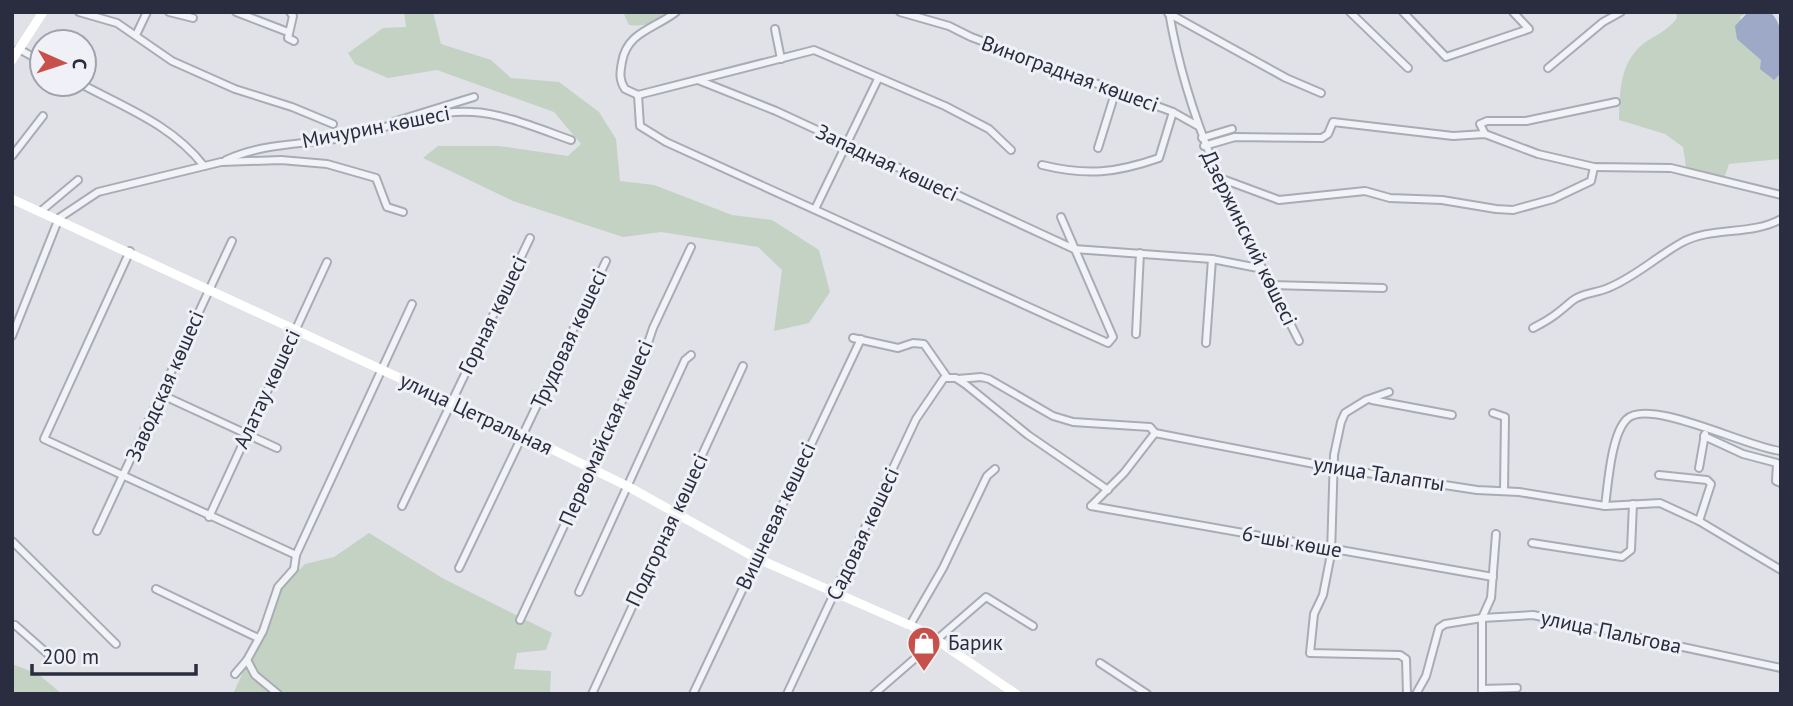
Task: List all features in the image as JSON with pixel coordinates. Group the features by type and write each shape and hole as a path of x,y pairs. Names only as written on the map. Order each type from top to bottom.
{"street":[{"path":"12,60 43,12"},
{"path":"79,12 117,23 172,61 235,89 292,107 333,124"},
{"path":"136,35 147,12"},
{"path":"169,12 193,18"},
{"path":"236,12 288,32"},
{"path":"290,12 293,16 288,38 294,41"},
{"path":"676,12 637,34 624,48 621,83 638,95 814,50 978,123 1012,150"},
{"name":"Виноградная көшесі","path":"900,12 949,26 971,37 1173,112 1198,126"},
{"path":"1350,12 1408,68"},
{"path":"1403,12 1446,57 1529,29 1513,12"},
{"path":"1548,68 1603,22 1621,12"},
{"path":"1168,13 1286,78 1321,93"},
{"name":"Дзержинский көшесі","path":"1168,13 1178,58 1203,142 1217,177 1299,341"},
{"path":"775,29 781,59"},
{"path":"19,49 28,54"},
{"path":"815,209 878,79"},
{"name":"Западная көшесі","path":"698,80 776,111 1074,249"},
{"path":"1098,148 1116,90"},
{"path":"98,92 152,119 193,153 204,166"},
{"path":"638,95 637,118 646,131 1108,343 1113,337 1106,316 1061,217"},
{"path":"388,125 400,117 474,97"},
{"path":"1485,134 1480,124 1487,121 1526,121 1616,102"},
{"name":"Мичурин көшесі","path":"221,162 273,145 343,137 413,118 476,112 571,140"},
{"path":"1042,165 1076,174 1095,173 1159,158 1173,112"},
{"path":"12,156 43,116"},
{"path":"1203,142 1236,137 1322,138 1328,134 1333,122 1341,121 1453,136 1485,134 1538,155 1594,167 1671,168 1781,195"},
{"path":"1203,142 1232,129"},
{"path":"12,336 59,218 113,186 221,162 281,160 327,164 376,178 387,207 403,212"},
{"path":"1217,177 1279,200 1364,191 1390,198 1442,200 1513,210 1576,190 1591,181 1594,167"},
{"path":"41,211 78,180"},
{"name":"улица Цетральная","path":"12,199 130,251 629,486 756,558 910,625 1016,694"},
{"path":"1533,328 1561,314 1573,299 1608,288 1650,265 1682,243 1732,231 1758,229 1781,219"},
{"name":"Горная көшесі","path":"402,506 530,238"},
{"name":"Заводская көшесі","path":"97,531 232,241"},
{"name":"Первомайская көшесі","path":"520,620 691,247"},
{"path":"1074,249 1212,259 1263,269"},
{"path":"130,251 44,439 296,555"},
{"path":"1136,334 1140,253"},
{"path":"1206,342 1212,259"},
{"name":"Трудовая көшесі","path":"459,568 606,261"},
{"name":"Алатау көшесі","path":"209,517 327,262"},
{"path":"1271,285 1383,288"},
{"path":"235,674 247,660 268,620 278,587 294,569 296,555 379,370 412,304"},
{"name":"Вишневая көшесі","path":"693,694 857,338 898,348 913,343 924,345 945,378"},
{"path":"579,592 685,360 691,355"},
{"name":"Подгорная көшесі","path":"592,694 743,366"},
{"name":"улица Талапты","path":"945,378 989,379 1053,416 1073,422 1154,430 1335,468 1605,506 1669,505 1781,570"},
{"name":"Садовая көшесі","path":"787,694 916,419 945,378"},
{"path":"958,379 1028,435 1108,490 1154,430"},
{"path":"1389,392 1366,400 1345,413 1338,432 1331,549 1323,595 1314,614 1310,653 1400,655 1406,659 1407,694"},
{"path":"160,394 277,448"},
{"path":"1366,400 1452,415"},
{"path":"1493,413 1505,416 1504,491"},
{"path":"1605,506 1613,452 1624,420 1632,415 1706,425 1757,447 1781,451"},
{"path":"1699,468 1706,425"},
{"path":"1704,436 1743,454 1777,463 1776,481 1781,483"},
{"path":"910,625 943,568 987,476 995,469"},
{"path":"1659,475 1707,480 1711,484 1699,522"},
{"name":"6-шы көше","path":"1108,490 1091,506 1493,577"},
{"path":"1532,543 1622,558 1631,550 1633,504"},
{"path":"1496,534 1491,598 1482,618 1482,692 1517,688"},
{"path":"12,541 116,644"},
{"path":"156,589 258,638"},
{"path":"874,694 986,597 1033,626"},
{"name":"улица Пальгова","path":"1416,694 1426,676 1439,628 1445,624 1482,618 1533,615 1781,668"},
{"path":"12,616 13,625 49,655"},
{"path":"247,660 255,675 278,694"},
{"path":"1100,663 1147,694"}],"green space":[{"path":"404,12 433,12 441,44 491,60 511,78 559,82 599,112 616,139 620,181 654,185 732,215 772,220 819,250 830,292 809,323 774,331 782,270 758,247 661,232 623,237 513,201 423,158 438,146 499,146 568,156 581,144 554,112 437,70 388,78 355,64 348,53 383,28 406,27"},
{"path":"623,12 665,12 644,25 629,25"},
{"path":"1676,12 1748,12 1740,17 1749,47 1779,75 1781,53 1781,159 1729,164 1724,179 1686,167 1683,147 1665,134 1619,120 1622,79 1629,60 1643,44 1665,30 1677,18"},
{"path":"369,533 444,579 552,633 546,650 517,653 514,669 551,671 550,694 233,694 281,589 305,564 334,557"},
{"path":"12,664 38,674 62,694 12,694"}],"water":[{"path":"1748,12 1770,12 1779,25 1781,59 1779,75 1774,80 1760,69 1761,60 1737,39 1735,26"}],"place":[{"name":"Барик","path":"924,673"}]}
